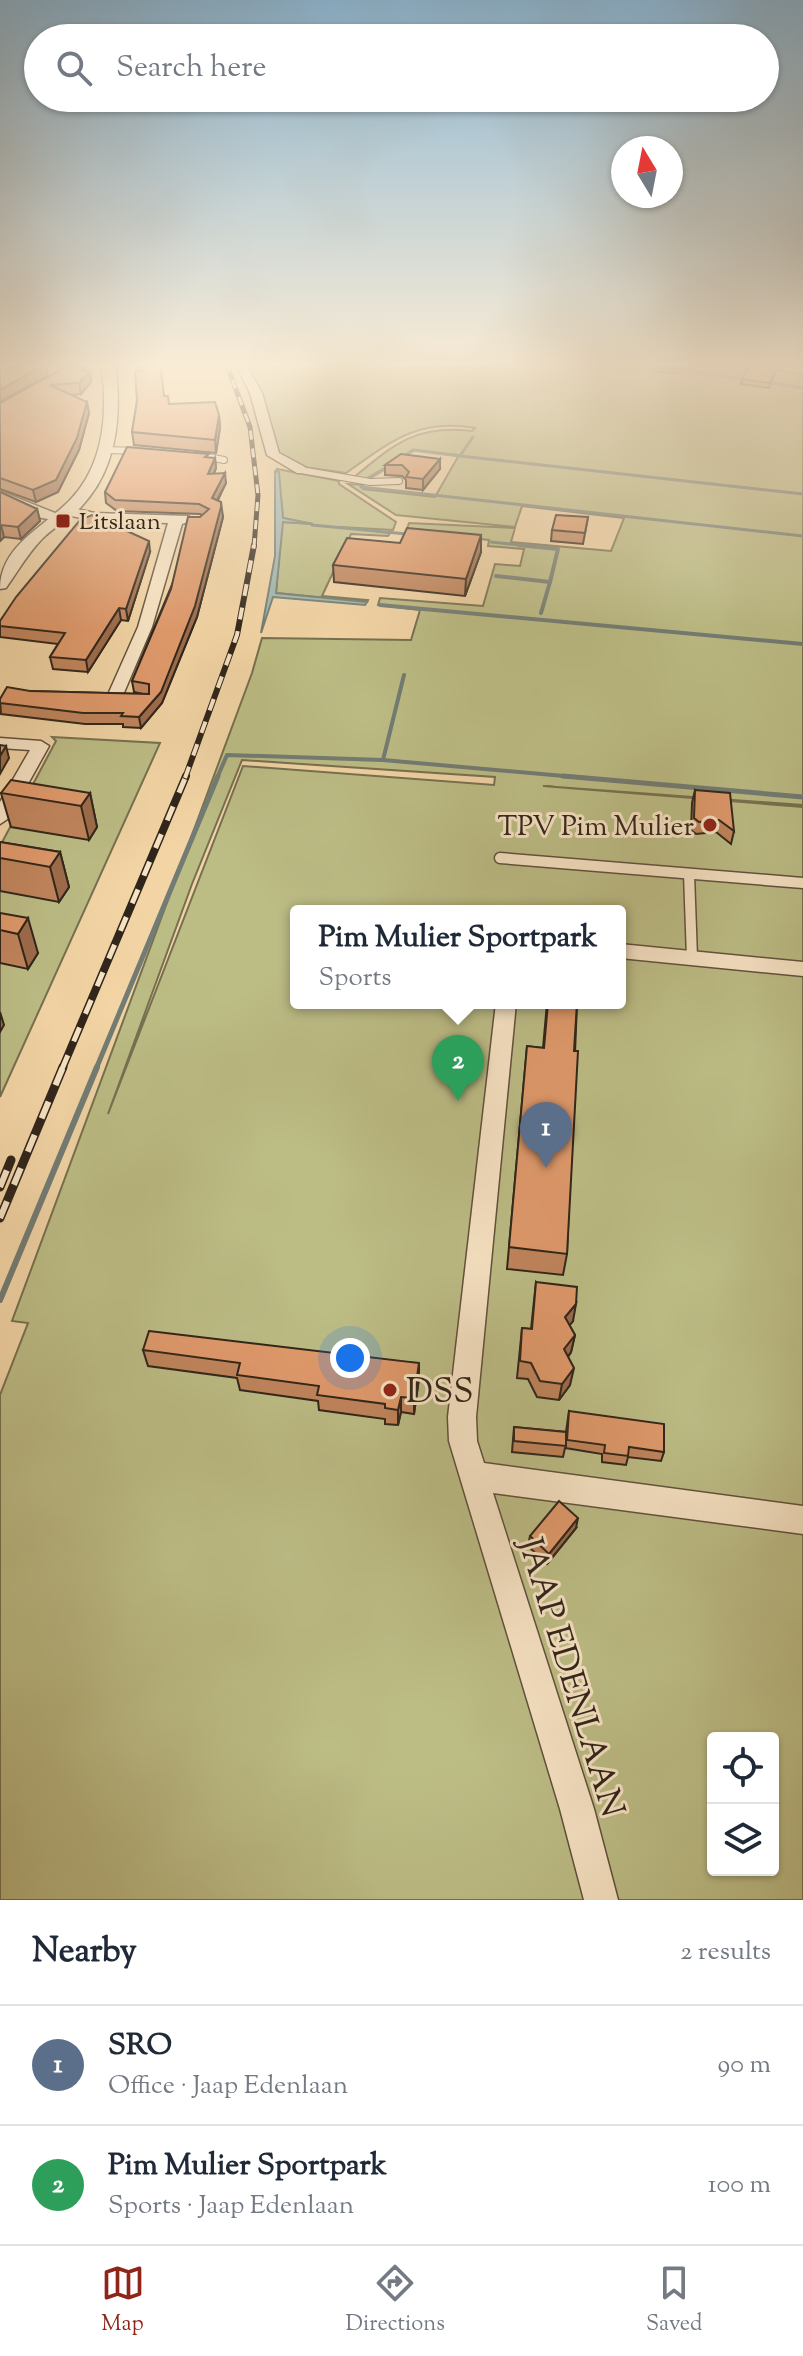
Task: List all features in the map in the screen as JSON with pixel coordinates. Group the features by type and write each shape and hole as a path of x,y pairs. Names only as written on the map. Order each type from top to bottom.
{"street":[{"path":"0,584 34,538 78,501 104,452"},
{"path":"272,452 301,470"},
{"path":"0,495 37,513 200,521"},
{"path":"115,699 145,627 176,520"},
{"path":"0,743 41,746 0,818"},
{"path":"626,952 803,969"},
{"name":"JAAP EDENLAAN","path":"505,1009 462,1417 463,1441 577,1809 601,1900"},
{"path":"473,1476 803,1520"}],"lane":[{"path":"198,455 224,460"},
{"path":"301,470 370,482 399,481"},
{"path":"500,858 803,883"},
{"path":"689,874 692,958"}],"green space":[{"path":"276,452 376,452 346,473 290,465"},
{"path":"386,452 412,452 364,480 353,478"},
{"path":"430,452 803,452 803,805 543,786 803,807 803,1900 0,1900 0,1395 28,1323 12,1321 252,673 262,638 411,640 420,610 378,605 380,598 483,606 495,564 520,566 524,549 488,546 489,540 406,532 409,523 515,528 511,542 611,551 624,518 522,506 515,527 396,515 348,484 363,485 363,489 435,497 459,455","holes":["242,760 495,777 494,785 243,766 108,1114 192,884"]},
{"path":"277,469 339,481 339,484 396,522 393,530 340,527 390,533 388,536 351,534 322,596 367,602 276,593 282,522 313,524 283,518"},
{"path":"52,737 160,743 0,1097 0,846 56,741"}],"water":[{"path":"275,471 279,472 283,518 313,524 283,522 276,593 367,602 365,605 273,597 261,633 275,556"}],"building":[{"path":"0,452 70,452 56,480 33,490 0,478"},
{"path":"125,452 209,454 205,457 215,458 208,474 225,473 212,498 221,502 221,507 195,606 161,692 139,717 0,703 7,687 30,691 149,694 149,684 132,681 171,589 188,517 200,517 209,509 199,504 115,500 105,492"},
{"path":"401,454 440,459 423,479 406,477 409,472 402,465 385,465"},
{"path":"0,492 37,509 18,527 0,526"},
{"path":"92,515 149,541 126,609 119,608 86,660 50,657 65,633 0,626 0,621 80,520"},
{"path":"556,515 588,517 585,533 552,530"},
{"path":"407,528 481,535 466,579 333,565 347,538 400,543"},
{"path":"11,780 90,793 81,806 1,793"},
{"path":"695,790 730,793 734,831 719,820 699,822 694,818"},
{"path":"0,842 60,852 50,867 0,858"},
{"path":"0,913 28,918 18,934 0,930"},
{"path":"547,1009 577,1009 574,1051 578,1051 567,1254 509,1247 527,1046 544,1048"},
{"path":"536,1282 577,1287 576,1304 565,1317 575,1335 564,1349 574,1368 562,1384 540,1381 531,1363 520,1361 522,1328 532,1329"},
{"path":"149,1331 419,1363 414,1398 401,1397 398,1410 385,1408 385,1404 317,1395 319,1386 237,1375 240,1363 143,1350"},
{"path":"569,1411 664,1424 664,1452 629,1447 628,1456 604,1453 605,1445 567,1440"},
{"path":"514,1427 566,1432 566,1446 514,1441"},
{"path":"559,1501 578,1518 549,1554 530,1536"}],"waterway":[{"path":"403,457 411,452"},
{"path":"426,452 460,456"},
{"path":"460,456 463,452"},
{"path":"460,456 803,494"},
{"path":"370,478 388,467"},
{"path":"363,485 361,487 803,536"},
{"path":"312,525 407,534"},
{"path":"491,542 525,546"},
{"path":"519,545 525,546"},
{"path":"525,546 558,549 550,582"},
{"path":"525,546 538,547"},
{"path":"496,576 550,582"},
{"path":"541,613 550,582"},
{"path":"380,605 803,644"},
{"path":"383,760 404,675"},
{"path":"217,778 227,755 383,760"},
{"path":"383,760 586,778"},
{"path":"96,1069 218,776"},
{"path":"563,776 803,797"},
{"path":"0,1300 97,1067"}],"railway":[{"path":"253,452 258,495 254,547"},
{"path":"185,778 237,635 254,545"},
{"path":"62,1069 186,776"},
{"path":"0,1218 63,1067"},
{"path":"0,1187 11,1160"}],"place":[{"name":"Litslaan","path":"63,521"},
{"name":"TPV Pim Mulier","path":"710,825"},
{"name":"Pim Mulier Sportpark","path":"458,1101"},
{"name":"SRO","path":"546,1168"},
{"name":"DSS","path":"390,1390"}]}
